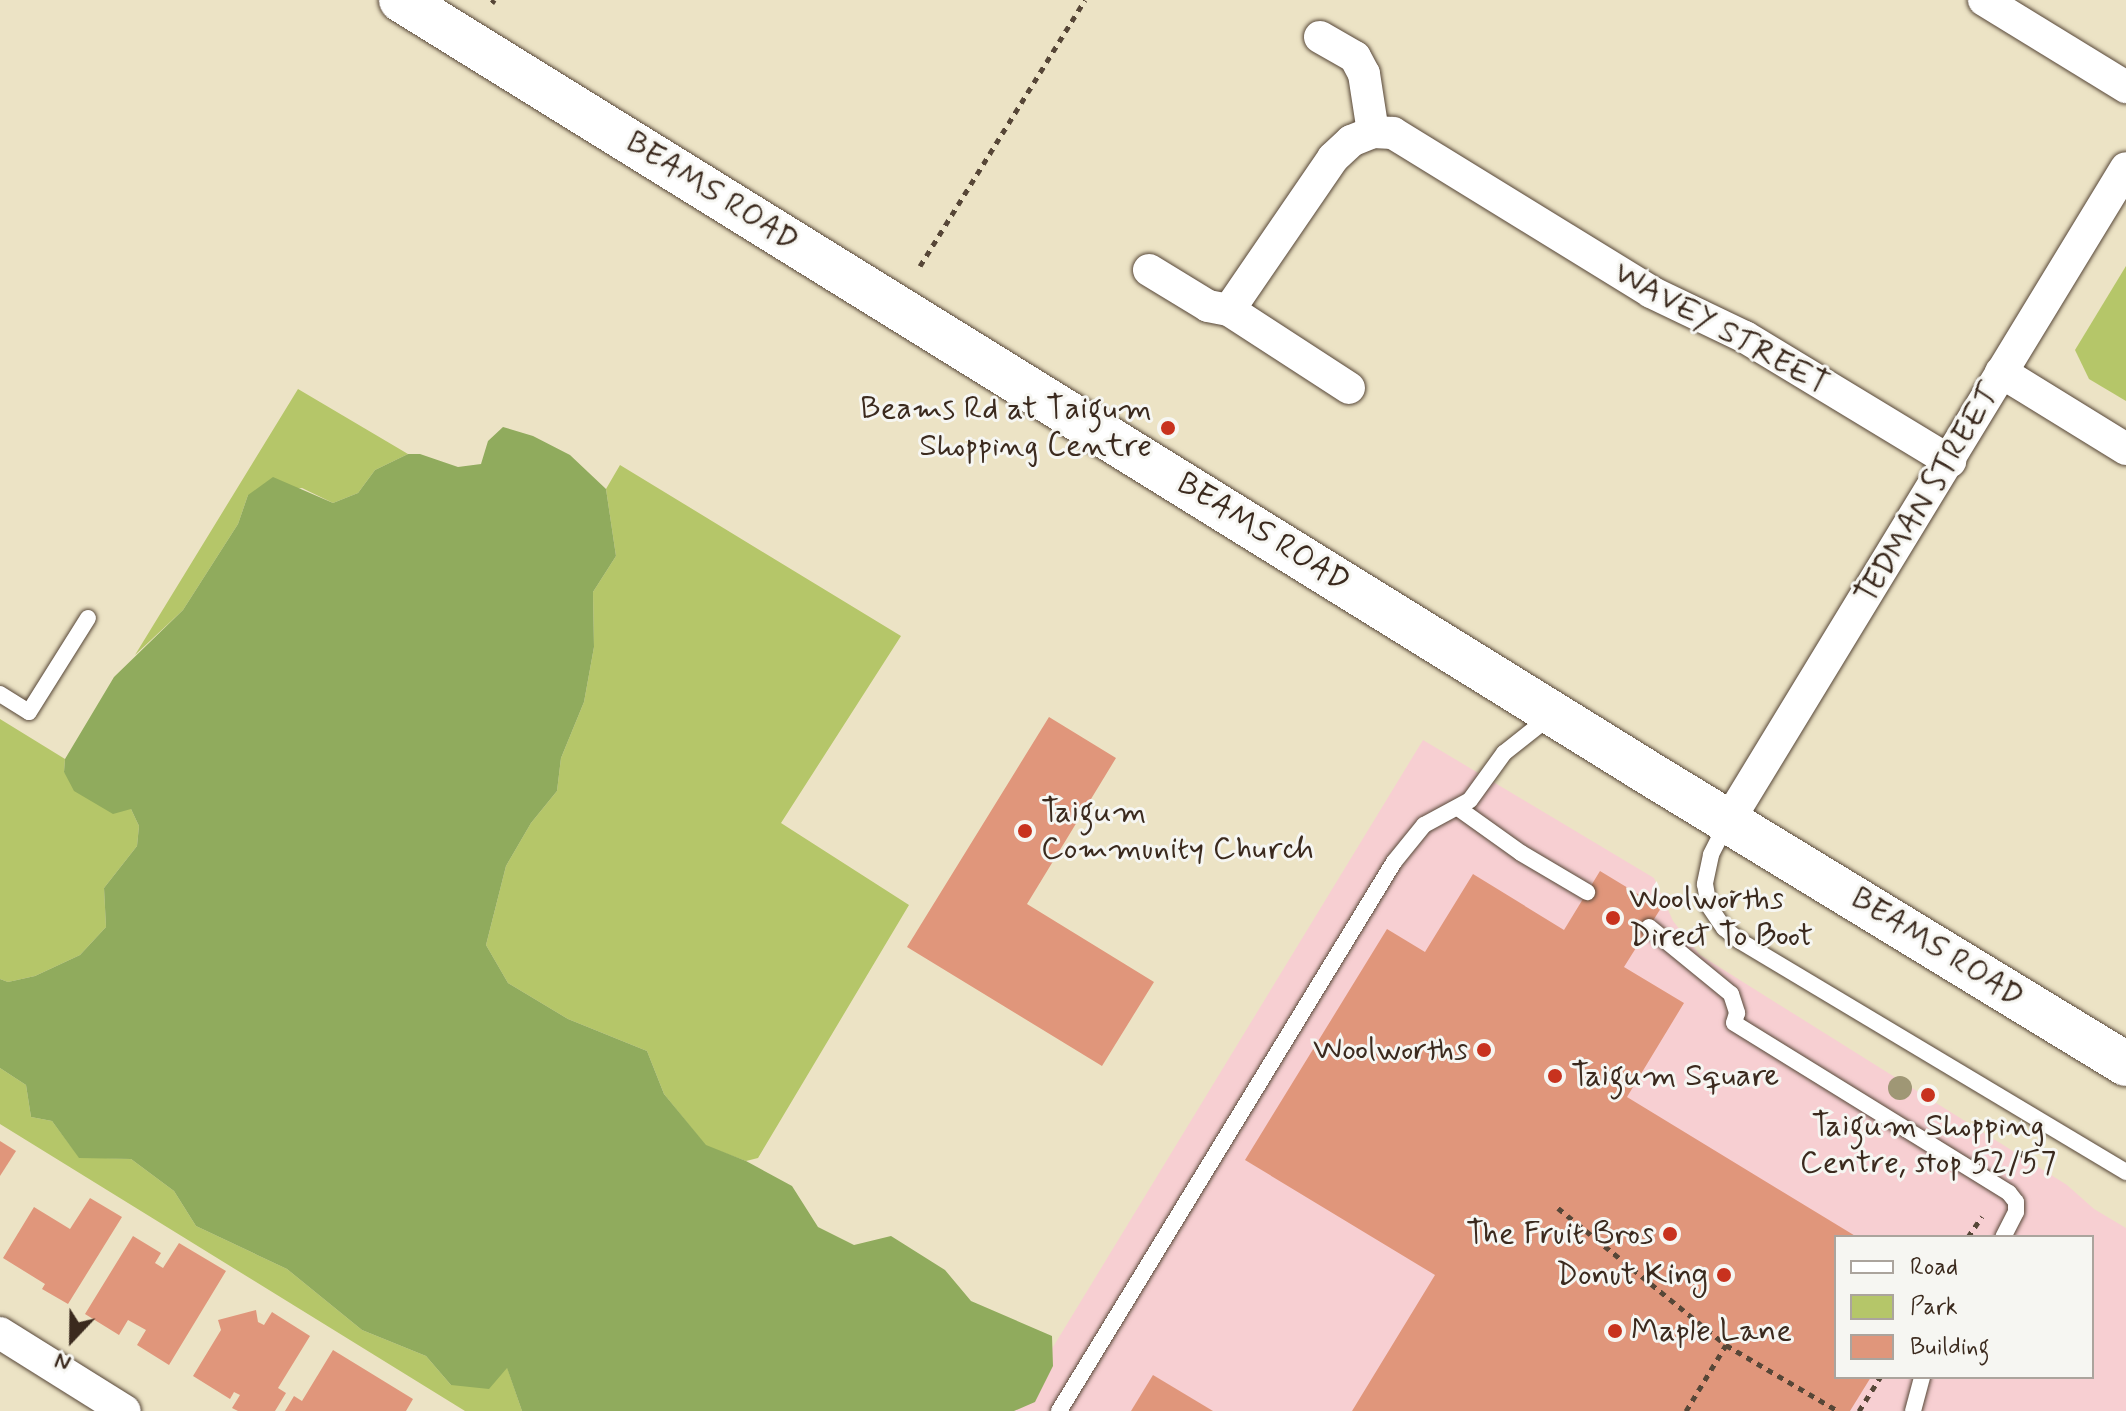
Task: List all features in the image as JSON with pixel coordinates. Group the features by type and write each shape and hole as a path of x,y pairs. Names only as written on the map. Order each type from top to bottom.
{"main road":[{"name":"BEAMS ROAD","path":"401,0 2126,1064"}],"street":[{"path":"1984,0 2126,87"},
{"path":"1229,310 1333,158 1351,141 1373,132 1364,74 1355,57 1320,37"},
{"name":"WAVEY STREET","path":"1373,132 1393,133 1651,292 1745,337 1950,461"},
{"name":"TEDMAN STREET","path":"1729,820 2126,168"},
{"path":"1149,270 1208,306 1229,310 1349,388"},
{"path":"2001,372 2126,449"},
{"path":"0,1333 125,1411"}],"lane":[{"path":"0,694 29,712 88,618"},
{"path":"1059,1411 1394,862 1424,825 1458,808 1481,788 1504,753 1554,714"},
{"path":"1458,808 1521,853 1587,892"},
{"path":"1729,820 1711,855 1705,884 1709,906 1724,928 1740,941 2126,1172"},
{"path":"1649,927 1731,994 1737,1013 1734,1023 2009,1193 2016,1202 2016,1212 2004,1235"},
{"path":"1913,1411 1921,1379"}],"path":[{"path":"920,266 1085,0"},
{"path":"1726,891 1755,900"},
{"path":"1558,1208 1726,1345 1838,1411"},
{"path":"1686,1411 1726,1345"},
{"path":"1859,1411 1879,1379"}],"shaded area":[{"name":"Taigum Square","path":"1423,740 1654,878 1673,921 1700,955 2067,1185 2094,1209 2126,1228 2126,1411 1014,1411"}],"green space":[{"path":"2126,266 2126,401 2089,379 2075,350"},
{"path":"298,389 408,454 375,470 358,493 333,503 302,488 248,495 238,524 183,610 135,655"},
{"path":"503,427 533,436 570,455 606,489 616,556 593,592 594,647 584,702 561,758 557,791 531,823 506,866 486,945 508,983 568,1019 647,1051 664,1094 706,1145 746,1161 792,1186 818,1227 854,1245 891,1236 945,1270 971,1301 1052,1336 1053,1366 1035,1402 1014,1411 522,1411 507,1368 489,1389 451,1385 426,1356 362,1330 287,1269 196,1226 174,1191 131,1159 79,1158 52,1121 31,1117 26,1085 0,1068 0,979 8,982 35,976 80,955 106,927 104,888 137,846 139,826 131,809 113,814 74,791 64,772 65,759 114,677 183,610 238,524 248,495 273,477 333,503 358,493 375,470 408,454 420,454 458,467 481,464 488,441"},
{"path":"620,465 901,636 781,823 909,905 758,1158 746,1161 706,1146 664,1094 647,1051 568,1019 508,983 486,945 506,866 531,823 557,791 561,758 584,702 594,647 593,592 616,556 606,489"},
{"path":"0,719 65,759 64,772 131,809 139,826 137,846 104,888 106,927 80,955 35,976 8,982 0,979"},
{"path":"0,1068 26,1085 31,1117 52,1121 79,1157 131,1159 174,1191 196,1226 287,1269 362,1330 426,1356 451,1385 507,1367 522,1411 465,1411 0,1124"}],"building":[{"name":"Taigum Community Church","path":"1049,717 1116,758 1027,904 1154,982 1102,1066 907,947"},
{"path":"1600,871 1661,908 1624,967 1684,1003 1627,1097 1854,1235 1834,1235 1834,1379 1870,1379 1850,1411 1352,1411 1435,1275 1245,1160 1387,929 1425,952 1473,874 1564,930"},
{"path":"0,1141 16,1151 0,1176"},
{"path":"90,1198 122,1217 68,1304 42,1289 45,1284 3,1258 34,1207 70,1229"},
{"path":"133,1236 161,1253 155,1263 163,1268 179,1243 226,1271 169,1365 137,1345 146,1330 128,1320 119,1335 85,1314"},
{"path":"256,1310 258,1322 264,1325 272,1312 310,1336 278,1388 286,1393 275,1411 238,1411 232,1408 240,1395 234,1392 230,1399 193,1376 221,1330 218,1320"},
{"path":"333,1350 413,1399 406,1411 285,1411 294,1396 302,1401"},
{"path":"1153,1375 1213,1411 1131,1411"}],"place":[{"name":"Beams Rd at Taigum Shopping Centre","path":"1168,428"},
{"name":"Taigum Community Church","path":"1025,831"},
{"name":"Woolworths Direct To Boot","path":"1613,918"},
{"name":"Woolworths","path":"1484,1050"},
{"name":"Taigum Square","path":"1555,1076"},
{"name":"Taigum Shopping Centre, stop 52/57","path":"1928,1095"},
{"name":"The Fruit Bros","path":"1670,1234"},
{"name":"Donut King","path":"1724,1275"},
{"name":"Maple Lane","path":"1615,1331"}]}
